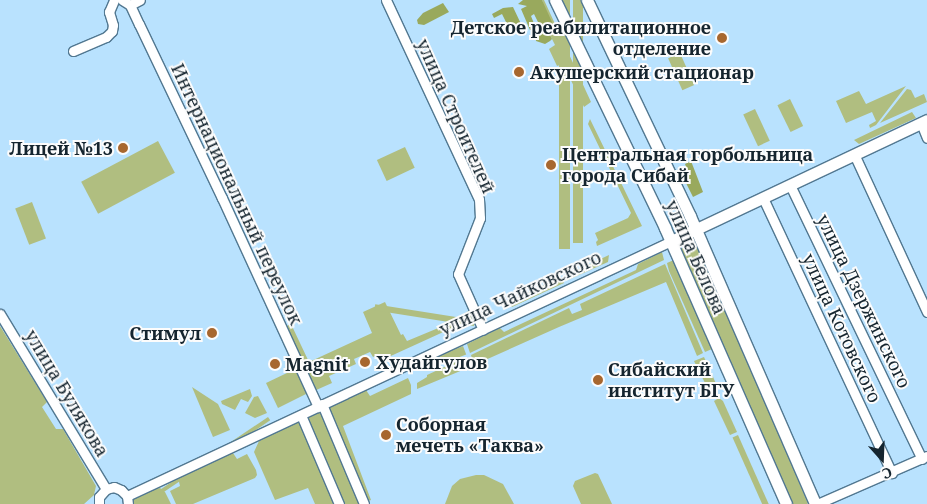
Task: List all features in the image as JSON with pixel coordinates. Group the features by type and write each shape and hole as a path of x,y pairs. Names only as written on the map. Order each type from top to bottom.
{"main road":[{"name":"улица Белова","path":"555,0 671,241 786,504"},
{"name":"улица Белова","path":"587,0 696,230 816,504"},
{"name":"улица Чайковского","path":"671,241 924,122"}],"street":[{"path":"73,51 106,37 112,31 113,25 109,12 114,0"},
{"path":"126,3 140,0"},
{"name":"улица Строителей","path":"386,0 479,199 480,218 458,274 483,330"},
{"name":"Интернациональный переулок","path":"126,3 222,198 364,504"},
{"path":"924,122 927,138"},
{"path":"854,154 927,312"},
{"name":"улица Дзержинского","path":"790,184 924,458"},
{"name":"улица Котовского","path":"763,198 892,473"},
{"name":"улица Чайковского","path":"127,500 301,414 671,241"},
{"name":"улица Булякова","path":"0,314 106,489"},
{"path":"301,414 339,504"},
{"path":"816,504 924,458"},
{"path":"99,504 99,497 106,489 114,487 122,490 127,500"}],"green space":[{"path":"523,0 542,0 552,22 547,29 552,39 545,44 536,41 535,33 540,26 534,14 531,16 535,26 533,30 530,30 521,9 527,6 518,4"},
{"path":"542,0 544,0 591,102 584,107 563,64 557,66 549,49 555,45 547,29 550,26"},
{"path":"559,0 570,0 570,249 559,249"},
{"path":"573,0 583,0 583,243 573,243"},
{"path":"443,3 449,12 424,25 418,24 417,20 423,13"},
{"path":"513,7 522,26 520,33 517,34 512,26 508,26 502,14 494,18 492,14 503,8"},
{"path":"680,53 694,85 682,90 668,58"},
{"path":"906,86 876,125 870,128 869,125 876,121 872,112 846,123 836,101 859,91 866,104"},
{"path":"907,89 911,90 915,98 924,94 927,102 880,123"},
{"path":"790,99 803,126 791,132 777,105"},
{"path":"755,109 770,141 758,146 743,114"},
{"path":"912,112 916,118 859,144 854,140"},
{"path":"590,119 642,226 597,246 596,242 598,240 595,233 628,218 631,213 588,124"},
{"path":"158,141 175,173 98,214 81,182"},
{"path":"405,147 415,168 387,181 377,160"},
{"path":"691,161 703,192 693,197 683,177 689,174 685,164"},
{"path":"32,202 46,238 29,245 15,208"},
{"path":"697,242 808,503 786,504 679,250"},
{"path":"662,252 664,260 470,353 467,344 500,328 504,332 636,270 638,264"},
{"path":"609,255 608,262 568,280 567,275"},
{"path":"676,259 712,349 705,352 669,271 667,263"},
{"path":"665,264 703,353 697,356 666,282 474,365 471,355 569,308 572,314 582,310 580,304"},
{"path":"561,277 564,283 512,307 510,305 511,301"},
{"path":"385,302 401,335 403,334 407,341 448,324 470,310 474,318 382,360 379,354 373,357 370,352 354,359 356,364 329,376 332,383 314,391 284,327 291,324 309,362 372,333 363,312"},
{"path":"375,304 475,320 474,326 374,310"},
{"path":"0,326 47,402 42,407 56,429 63,429 96,486 94,495 84,504 0,504"},
{"path":"463,346 466,354 426,370 423,361"},
{"path":"466,357 470,367 417,389 417,383 427,377 427,375"},
{"path":"704,357 718,388 716,393 711,395 694,361"},
{"path":"289,372 299,373 308,393 278,408 266,383"},
{"path":"408,378 411,385 411,394 343,426 371,500 361,504 345,504 305,419 366,390 370,396"},
{"path":"192,387 218,404 230,430 213,437"},
{"path":"250,389 252,396 248,402 241,399 235,410 222,404 221,401"},
{"path":"258,396 267,413 255,418 245,413 254,397"},
{"path":"719,398 723,401 737,432 730,435 714,401"},
{"path":"268,417 270,420 154,499 152,495"},
{"path":"301,420 338,504 315,504 308,488 275,500 254,452 259,441"},
{"path":"738,435 769,504 762,504 733,437"},
{"path":"233,453 237,459 247,454 256,470 257,475 255,478 193,504 176,504 170,491 180,486 178,478"},
{"path":"595,473 598,474 612,504 581,504 573,486 575,481"},
{"path":"484,475 503,484 514,504 445,504 452,486 460,479"},
{"path":"160,488 165,492 171,504 131,504 135,498"}],"place":[{"name":"Детское реабилитационное отделение","path":"722,38"},
{"name":"Акушерский стационар","path":"519,72"},
{"name":"Лицей №13","path":"123,148"},
{"name":"Центральная горбольница города Сибай","path":"551,165"},
{"name":"Стимул","path":"212,333"},
{"name":"Худайгулов","path":"365,362"},
{"name":"Magnit","path":"275,364"},
{"name":"Сибайский институт БГУ","path":"598,380"},
{"name":"Соборная мечеть «Таква»","path":"386,435"}]}
